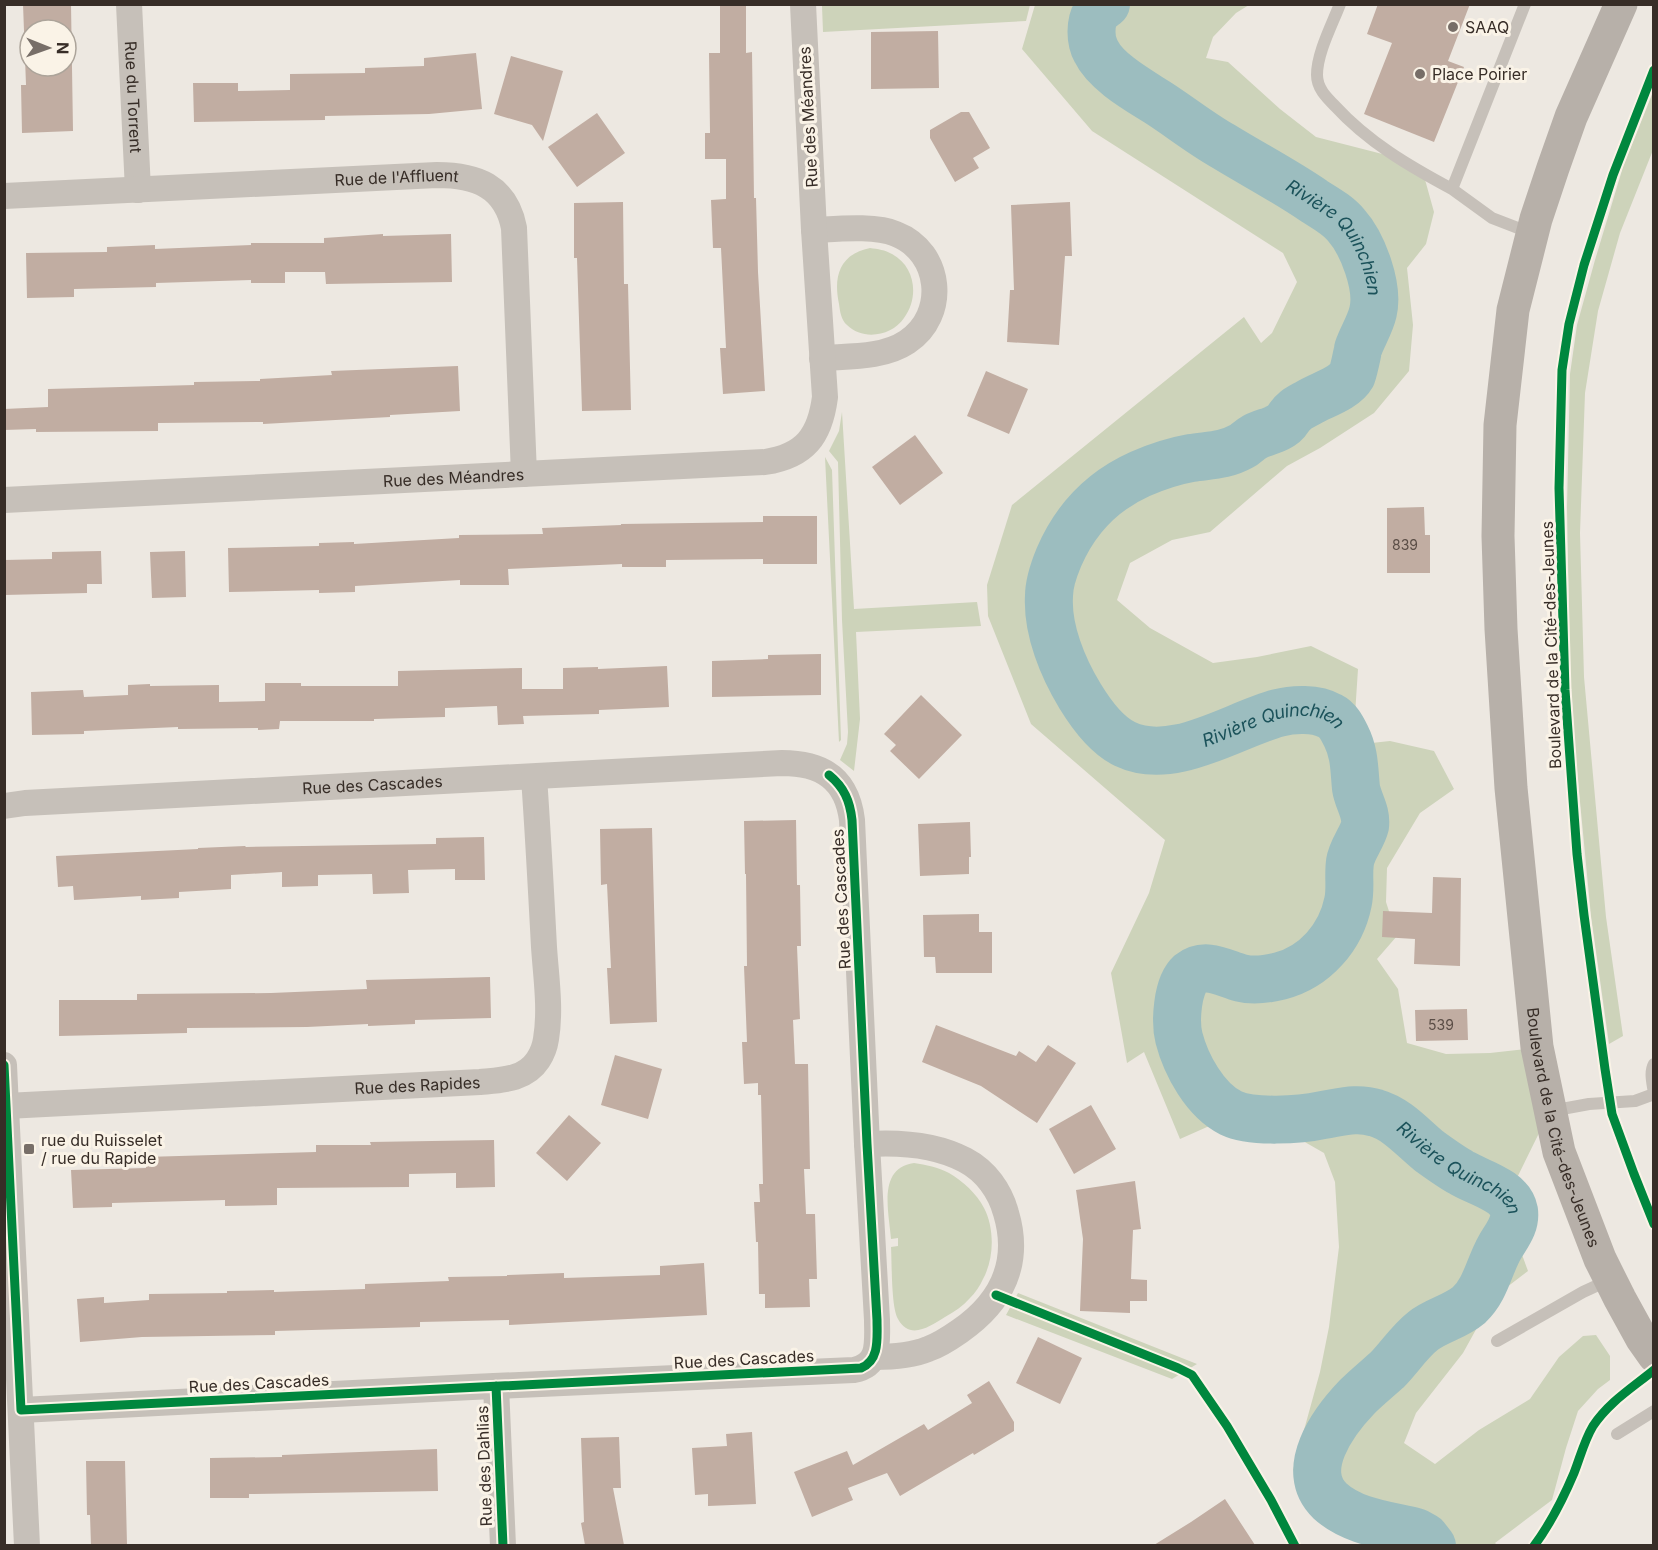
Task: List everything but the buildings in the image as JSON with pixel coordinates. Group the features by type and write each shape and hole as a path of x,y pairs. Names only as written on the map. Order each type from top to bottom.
{"main road":[{"name":"Boulevard de la Cité-des-Jeunes","path":"1621,4 1571,117 1533,233 1513,310 1500,424 1498,536 1511,788 1537,1047 1559,1152 1600,1258 1653,1356"}],"street":[{"name":"Rue du Torrent","path":"129,4 138,190"},
{"name":"Rue des Méandres","path":"4,500 765,462 793,455 809,441 816,431 825,397 803,4"},
{"name":"Rue de l'Affluent","path":"4,196 450,175 473,180 492,188 508,208 514,228 524,474"},
{"path":"814,230 875,230 897,234 916,247 925,259 933,279 935,293 931,315 917,334 906,343 880,353 822,358"},
{"name":"Rue des Cascades","path":"4,806 25,803 792,763 818,768 841,786 848,801 852,820 877,1320 874,1357 865,1367 854,1370 21,1410"},
{"name":"Rue des Rapides","path":"6,1106 487,1082 506,1080 528,1071 543,1051 546,1041 547,1017 534,777"},
{"path":"4,1065 27,1545"},
{"name":"Rue des Cascades","path":"867,1144 918,1145 949,1153 967,1161 994,1185 1003,1201 1011,1237 1008,1271 993,1301 981,1315 948,1340 927,1350 905,1355 874,1357"},
{"name":"Rue des Dahlias","path":"496,1386 502,1545"}],"lane":[{"path":"1340,4 1318,60 1318,86 1325,96 1362,134 1452,189 1492,218 1533,233"},
{"path":"1452,189 1525,4"},
{"path":"1550,1112 1589,1104 1635,1101 1653,1094 1653,1064"},
{"path":"1497,1341 1610,1279"},
{"path":"1617,1434 1653,1411"}],"green space":[{"path":"1030,5 1026,21 823,32 822,6"},
{"path":"1035,5 1249,5 1236,13 1213,37 1206,58 1228,62 1280,109 1316,137 1394,157 1424,176 1434,212 1426,244 1407,268 1413,325 1409,371 1374,413 1287,466 1210,532 1172,540 1130,563 1117,600 1150,628 1213,663 1311,646 1358,669 1353,745 1390,741 1434,751 1454,789 1420,813 1387,868 1386,902 1397,936 1377,959 1398,989 1407,1043 1446,1054 1527,1049 1542,1127 1513,1186 1514,1233 1528,1271 1494,1297 1463,1353 1416,1413 1404,1443 1435,1464 1479,1430 1530,1399 1559,1357 1583,1336 1596,1335 1610,1356 1610,1380 1598,1389 1578,1411 1552,1500 1495,1543 1497,1545 1379,1545 1369,1529 1362,1523 1347,1516 1319,1510 1293,1470 1320,1372 1329,1327 1339,1247 1335,1182 1324,1153 1282,1129 1234,1115 1180,1139 1144,1052 1127,1063 1111,973 1149,893 1165,840 1031,724 988,616 987,585 1012,505 1244,317 1261,343 1272,333 1297,282 1283,253 1092,131 1022,49"},
{"path":"1653,92 1653,150 1620,233 1598,311 1585,393 1580,533 1584,677 1606,917 1623,1036 1609,1044 1591,916 1570,672 1567,507 1570,374 1577,325 1595,260 1623,167"},
{"path":"870,248 892,254 900,260 910,275 913,292 909,310 899,324 885,332 869,335 854,330 843,321 837,284 845,261 852,255"},
{"path":"842,412 854,609 977,602 981,626 856,632 860,719 854,771 840,760 847,744 848,732 842,620 838,462 829,451 839,431"},
{"path":"825,457 832,470 841,740 839,742"},
{"path":"914,1163 945,1171 969,1188 978,1198 988,1216 992,1244 987,1271 972,1296 958,1309 920,1330 903,1326 896,1313 891,1247 898,1246 898,1238 891,1239 888,1204 890,1182 895,1173 902,1167"},
{"path":"1018,1293 1197,1364 1172,1379 1006,1315"}],"waterway":[{"name":"Rivière Quinchien","path":"1106,4 1096,13 1092,32 1096,51 1107,66 1132,86 1206,136 1335,215 1346,225 1358,243 1372,278 1373,312 1358,349 1352,375 1348,380 1338,388 1292,413 1281,426 1256,436 1235,449 1165,464 1126,481 1102,498 1073,531 1057,562 1049,591 1049,609 1057,648 1074,685 1100,723 1125,744 1144,750 1163,751 1203,742 1278,713 1304,710 1324,713 1333,718 1338,722 1349,743 1354,762 1356,788 1365,816 1365,826 1351,857 1349,897 1345,915 1333,938 1315,958 1304,966 1280,976 1250,979 1209,968 1196,970 1190,974 1182,987 1177,1014 1178,1031 1186,1059 1198,1081 1213,1100 1231,1113 1251,1118 1276,1120 1362,1110 1376,1113 1398,1124 1429,1151 1454,1168 1500,1192 1511,1204 1514,1211 1512,1225 1475,1299 1464,1309 1423,1331 1387,1370 1357,1397 1329,1433 1318,1461 1317,1475 1321,1489 1339,1508 1371,1522 1416,1532 1425,1537 1432,1546"}],"cycle path":[{"path":"1654,70 1613,175 1584,265 1569,324 1562,370 1559,488 1565,690 1577,854 1584,915 1612,1114 1654,1224"},
{"path":"4,1065 21,1410 861,1368 872,1360 877,1341 877,1320 852,820 845,795 839,784 829,775"},
{"path":"996,1295 1192,1375 1227,1426 1295,1546"},
{"path":"1534,1546 1561,1501 1587,1438 1599,1417 1654,1370"},
{"path":"496,1386 503,1546"}],"place":[{"name":"SAAQ","path":"1453,27"},
{"name":"Place Poirier","path":"1420,74"},
{"name":"rue du Ruisselet / rue du Rapide","path":"29,1149"}]}
